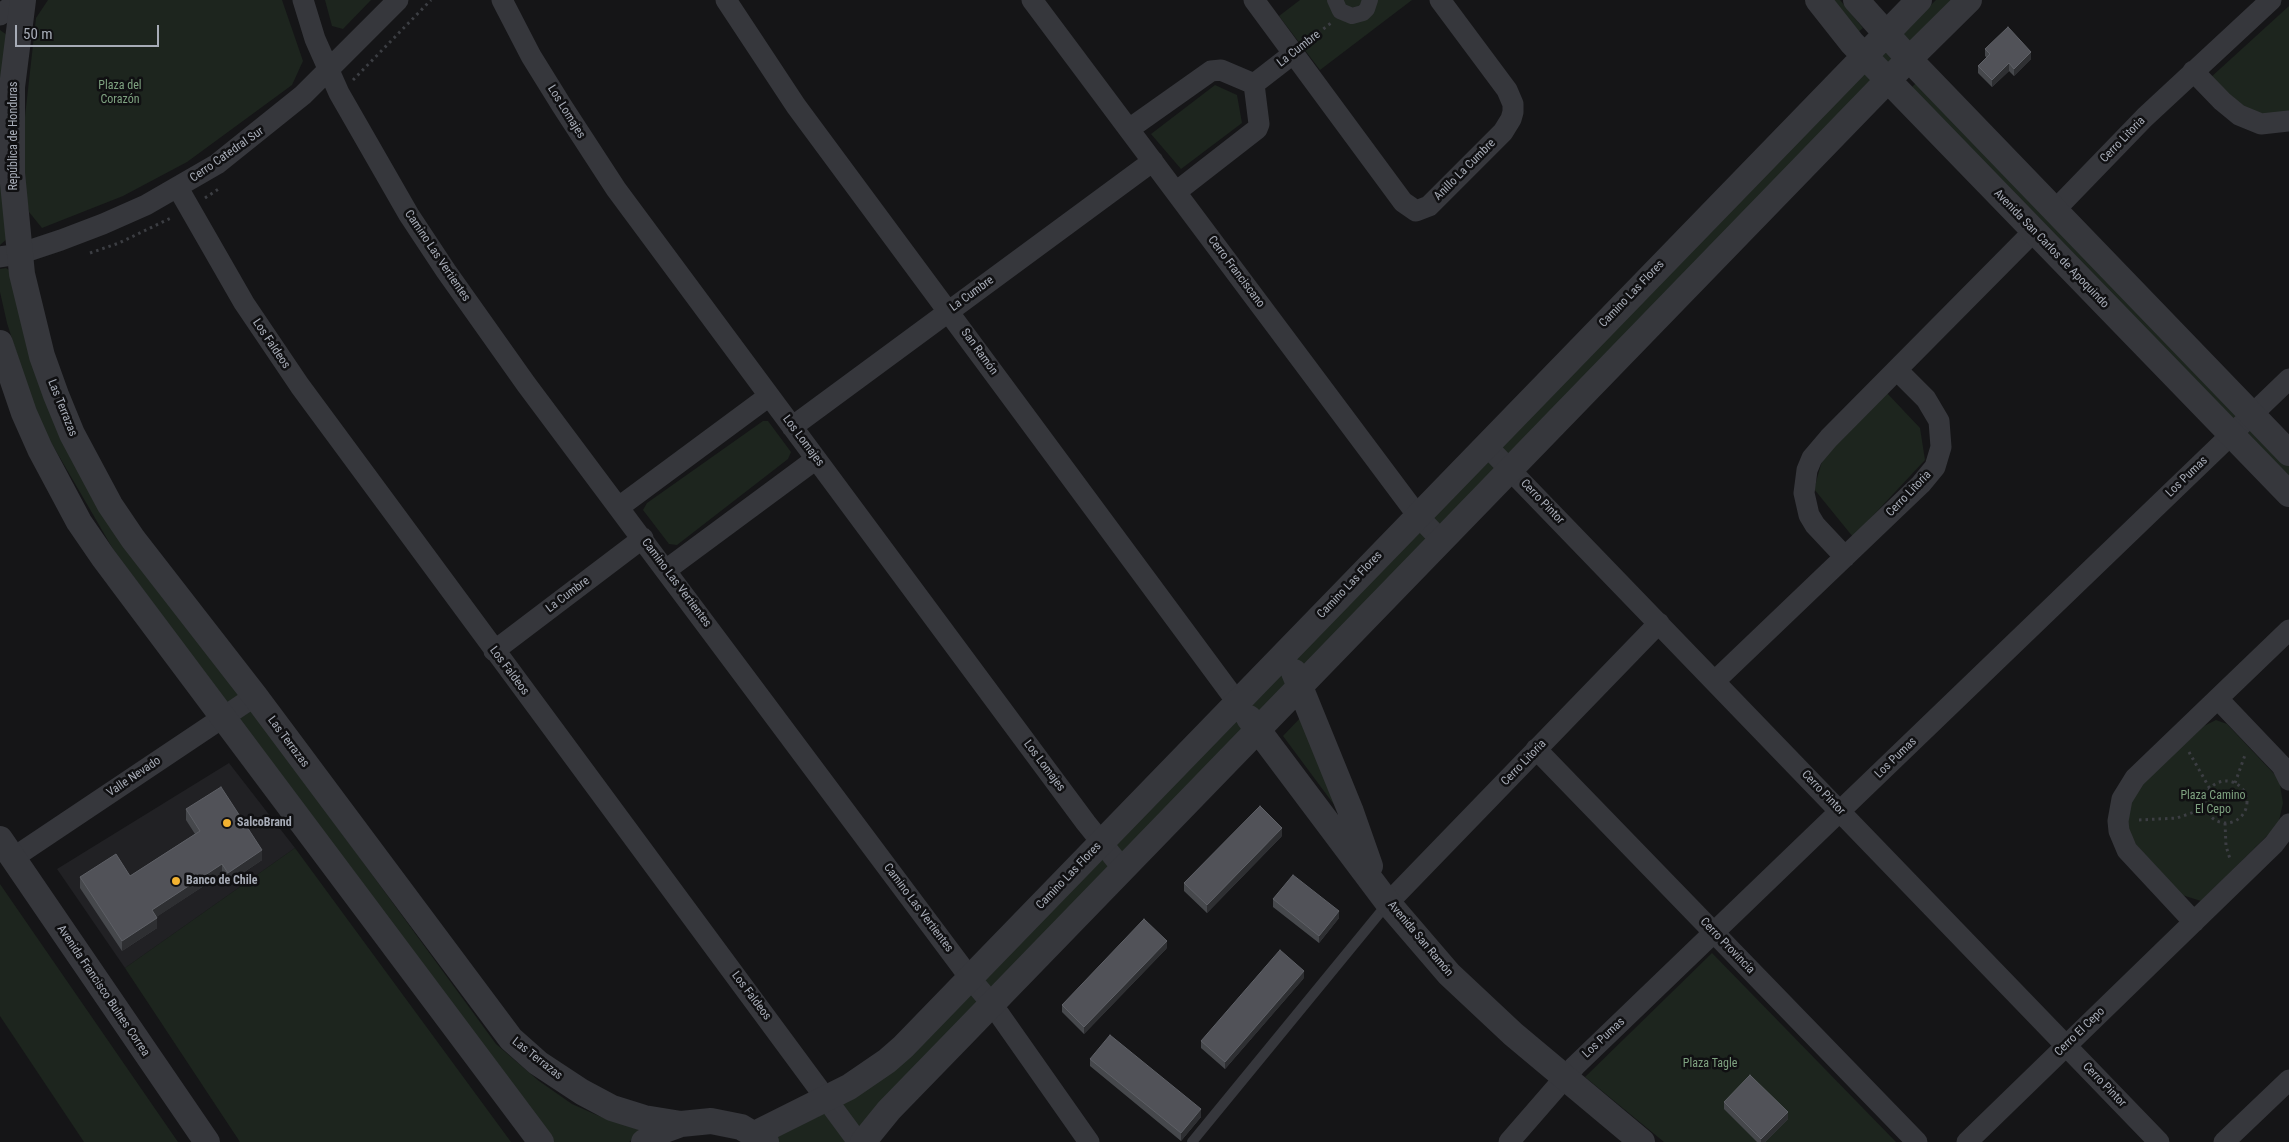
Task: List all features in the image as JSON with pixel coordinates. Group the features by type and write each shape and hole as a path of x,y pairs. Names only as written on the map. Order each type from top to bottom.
{"street":[{"path":"0,15 18,0"},
{"name":"República de Honduras","path":"10,255 12,87 22,0"},
{"name":"Camino Las Vertientes","path":"303,0 315,39 329,72 373,154 409,215 446,271 493,338 970,978 992,1004 1089,1142"},
{"name":"Cerro Catedral Sur","path":"10,255 102,224 146,206 178,188 247,142 329,72 398,0"},
{"name":"Los Lomajes","path":"502,0 541,73 616,189 1101,843 1123,869"},
{"name":"San Ramón","path":"726,0 796,106 1236,702"},
{"name":"Cerro Franciscano","path":"1032,0 1418,516 1442,541"},
{"name":"Anillo La Cumbre","path":"1254,0 1404,202 1411,209 1421,210 1429,206 1503,132 1513,112 1513,104 1508,90 1440,0"},
{"path":"1339,7 1352,16 1363,13 1370,0"},
{"name":"Avenida San Carlos de Apoquindo","path":"1818,0 1834,22 1863,55 2289,494"},
{"path":"1856,0 1909,60 2289,452"},
{"name":"Camino Las Flores","path":"761,1138 856,1083 887,1061 970,978 1918,0"},
{"path":"863,1142 889,1110 1888,80 1969,0"},
{"name":"Cerro Litoria","path":"2054,210 2193,71 2271,0"},
{"name":"La Cumbre","path":"1254,84 1294,53"},
{"path":"1129,129 1211,70 1221,70 1254,84 1257,129 1176,192"},
{"path":"2193,71 2230,109 2244,118 2261,124 2289,121"},
{"name":"La Cumbre","path":"792,426 1153,161"},
{"name":"Los Faldeos","path":"178,188 244,303 300,386 858,1142"},
{"path":"1845,557 1815,525 1809,515 1804,492 1807,470 1820,447 2034,231"},
{"name":"Las Terrazas","path":"10,255 31,315 42,356 72,434 106,498 133,539 254,696 510,1039 538,1063 582,1092 612,1108 644,1118 681,1124"},
{"path":"0,342 24,413 40,449 79,522 103,557 540,1142"},
{"name":"Cerro Litoria","path":"1715,681 1932,472 1939,457 1941,434 1933,410 1897,370"},
{"name":"Los Pumas","path":"1509,1142 1566,1076 2289,379"},
{"path":"619,507 769,396"},
{"path":"40,449 72,434"},
{"name":"Cerro Pintor","path":"1486,445 2159,1142"},
{"path":"666,570 816,459"},
{"name":"La Cumbre","path":"494,651 643,538"},
{"name":"Cerro Litoria","path":"1384,896 1536,749 1659,623"},
{"path":"2194,922 2127,850 2119,831 2118,821 2122,799 2127,788 2289,630"},
{"path":"1285,652 1302,686 1384,896"},
{"name":"Valle Nevado","path":"6,848 224,717 254,696"},
{"path":"2218,699 2282,766 2289,780"},
{"name":"Avenida San Ramón","path":"1236,702 1384,896 1449,974 1513,1034 1566,1076 1642,1142"},
{"name":"Cerro Provincia","path":"1536,749 1917,1142"},
{"name":"Cerro El Cepo","path":"1967,1142 2282,837 2289,824"},
{"name":"Avenida Francisco Bulnes Correa","path":"6,848 207,1142"},
{"path":"400,954 429,932"},
{"path":"2224,1142 2289,1080"},
{"path":"644,1142 659,1132 681,1124 711,1121 741,1127 761,1138"}],"lane":[{"path":"1192,1142 1384,896"}],"path":[{"path":"360,86 355,78 431,0"},
{"name":"La Cumbre","path":"1294,53 1339,7"},
{"path":"2180,736 2210,789"},
{"path":"2235,783 2252,736"},
{"path":"2221,782 2235,783 2244,792 2247,806 2240,818 2234,822 2225,823 2214,819 2206,808 2205,801 2210,789 2221,782"},
{"path":"2118,821 2177,818 2206,808"},
{"path":"2225,823 2226,846 2236,880"}],"shaded area":[{"path":"229,763 295,848 125,968 57,869"}],"green space":[{"name":"Plaza del Corazón","path":"48,0 282,0 303,61 292,85 187,162 123,196 42,228 29,212 20,161 36,18"},
{"path":"325,0 371,0 343,29 332,26"},
{"path":"1300,0 1412,0 1320,70 1279,16"},
{"path":"1830,0 1840,0 1863,28 1855,35"},
{"path":"1936,0 1955,0 849,1142 774,1142 772,1131 818,1117"},
{"path":"2289,6 2289,114 2257,117 2210,78"},
{"path":"0,30 7,35 0,117"},
{"path":"1917,82 2236,413 2234,420 1910,89"},
{"path":"1215,85 1237,95 1242,123 1181,169 1151,134"},
{"path":"0,173 7,239 0,245"},
{"path":"6,268 9,270 36,369 254,713 496,1044 539,1081 572,1104 599,1116 643,1131 629,1142 552,1142 113,549 38,420 7,323 0,292 0,269"},
{"path":"1886,392 1920,428 1925,460 1853,537 1814,489 1824,454"},
{"path":"763,421 768,421 791,452 788,459 677,545 669,544 643,510 647,503"},
{"path":"2251,430 2289,466 2289,480 2248,433"},
{"path":"1302,716 1338,810 1283,736"},
{"name":"Plaza Camino El Cepo","path":"2216,720 2227,724 2279,779 2283,803 2278,825 2201,901 2182,895 2129,837 2127,810 2142,783 2204,726"},
{"path":"295,848 511,1142 240,1142 125,968"},
{"path":"0,884 178,1142 84,1142 0,1016"},
{"name":"Plaza Tagle","path":"1712,953 1896,1142 1664,1142 1585,1077"}],"building":[{"path":"2008,27 2031,52 2014,69 2009,63 1992,80 1978,66 1990,54 1985,49"},
{"path":"221,787 262,850 228,873 222,864 152,910 157,918 122,941 80,877 116,854 130,876 200,831 186,809"},
{"path":"1260,806 1282,828 1207,905 1184,883"},
{"path":"1293,875 1339,911 1319,936 1273,899"},
{"path":"1144,919 1167,941 1084,1027 1062,1005"},
{"path":"1280,950 1304,971 1225,1062 1201,1041"},
{"path":"1110,1035 1201,1109 1181,1133 1090,1059"},
{"path":"1750,1075 1788,1112 1761,1139 1724,1102"}],"place":[{"name":"SalcoBrand","path":"227,823"},
{"name":"Banco de Chile","path":"176,881"}]}
